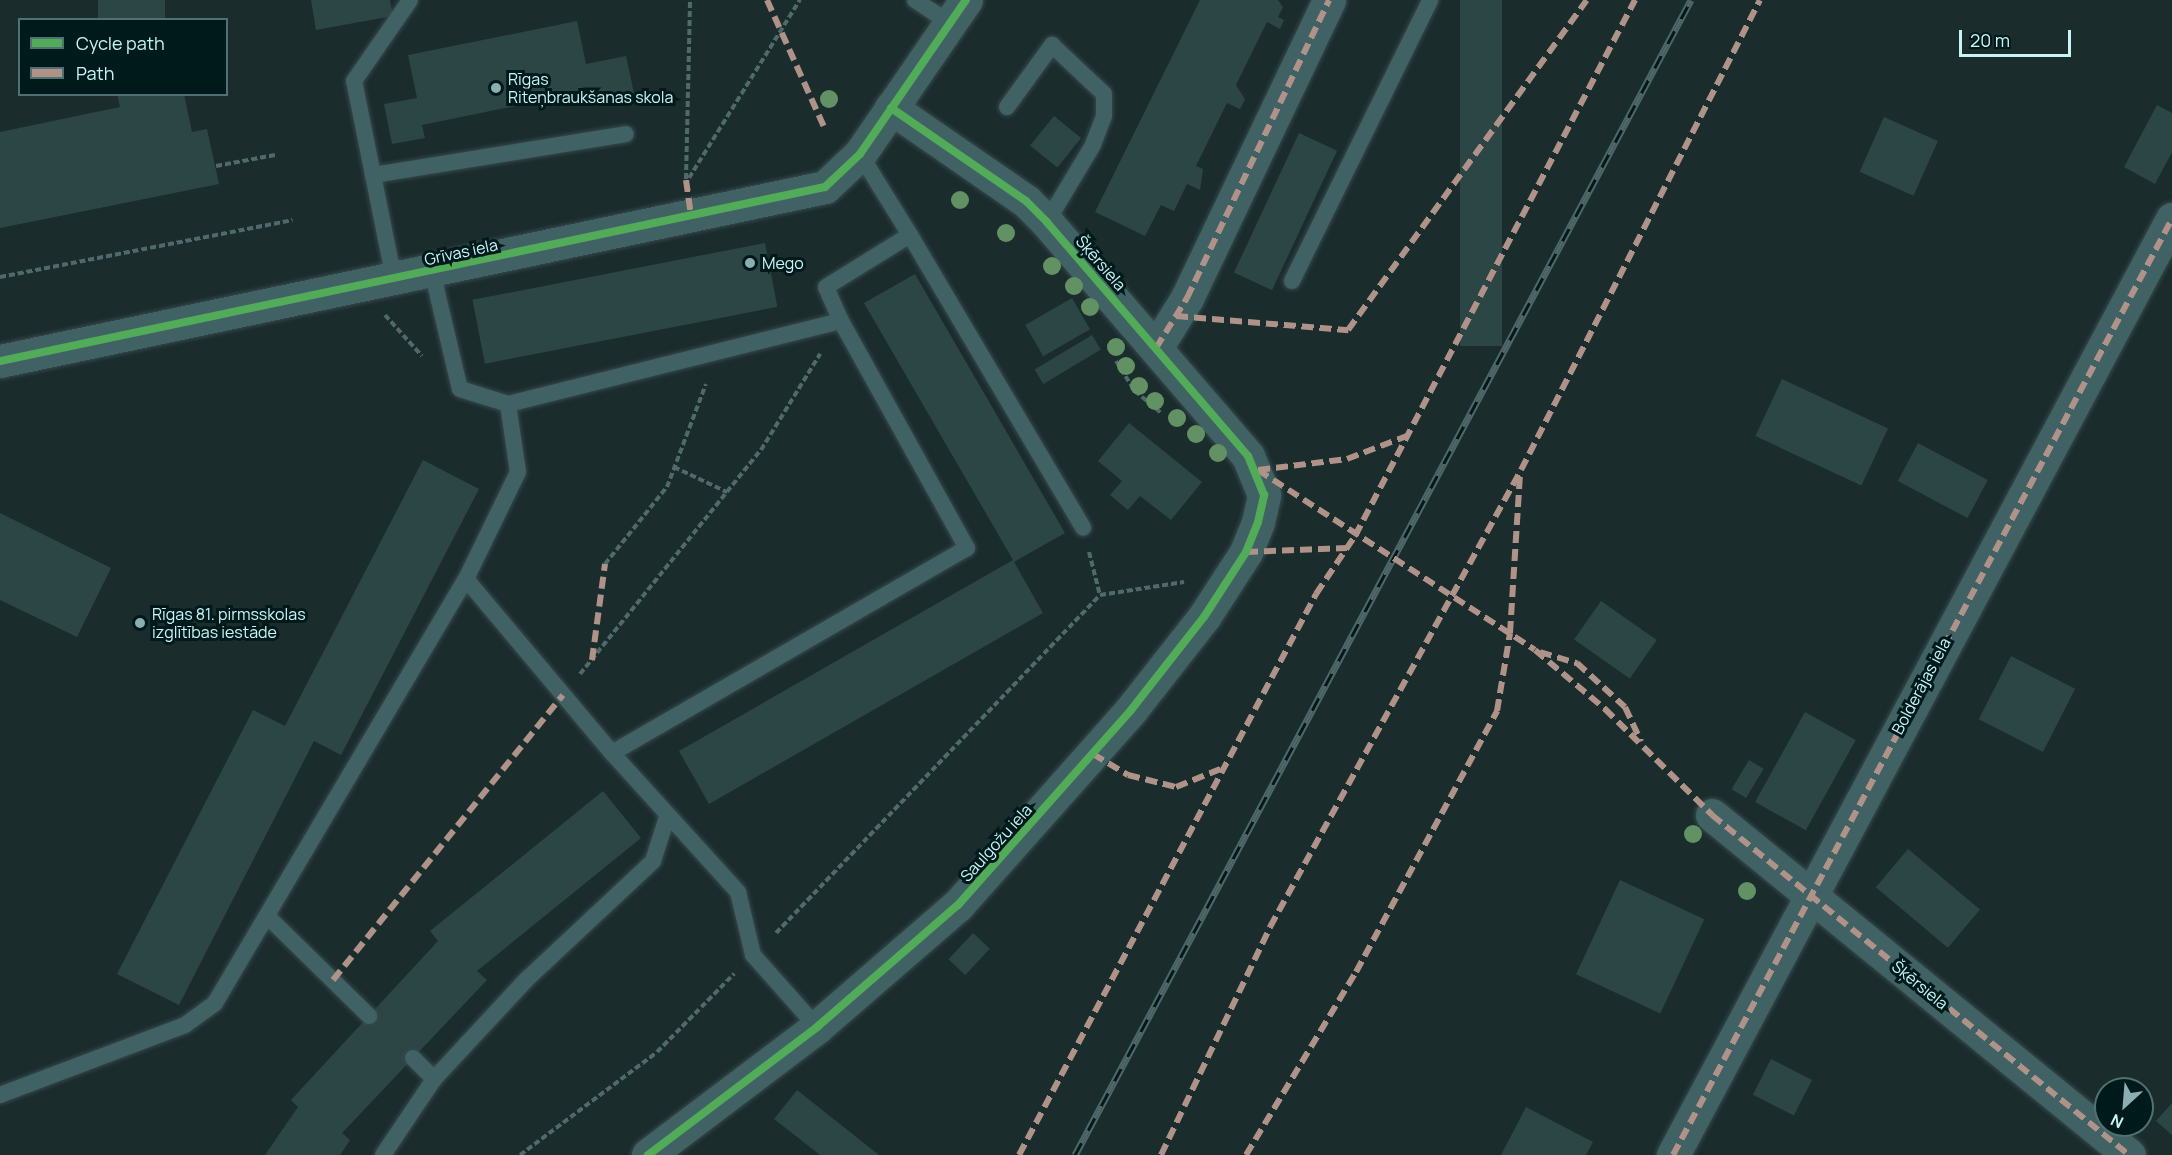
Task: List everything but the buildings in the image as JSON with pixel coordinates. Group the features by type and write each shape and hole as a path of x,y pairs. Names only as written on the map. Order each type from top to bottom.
{"street":[{"path":"1156,348 1187,298 1329,0"},
{"path":"891,108 958,12"},
{"name":"Šķērsiela","path":"891,108 1026,201 1047,222 1156,348 1258,470"},
{"name":"Grīvas iela","path":"0,361 379,283 825,187 860,154 891,108"},
{"name":"Bolderājas iela","path":"1673,1155 1809,895 2172,219"},
{"name":"Saulgožu iela","path":"648,1155 817,1028 958,905 1131,710 1232,574 1258,522 1264,495 1258,470"},
{"name":"Šķērsiela","path":"1712,815 2129,1155"}],"lane":[{"path":"379,283 373,175 354,81 410,0"},
{"path":"915,0 958,12"},
{"path":"1292,281 1430,0"},
{"path":"1007,107 1052,45 1104,94 1104,116 1093,145 1047,222"},
{"path":"373,175 626,134"},
{"path":"860,154 1083,528"},
{"path":"612,753 967,548 842,321 826,287 910,235"},
{"path":"432,271 460,389 508,404 842,321"},
{"path":"0,1095 203,1014 267,916 466,579 518,472 508,404"},
{"path":"466,579 667,817 738,892 753,955 817,1028"},
{"path":"383,1155 434,1079 526,980 653,861 667,817"},
{"path":"267,916 369,1016"},
{"path":"413,1058 434,1079"}],"path":[{"path":"690,0 686,180 800,0"},
{"path":"216,166 275,155"},
{"path":"0,277 292,220"},
{"path":"379,283 428,363 460,389"},
{"path":"563,695 761,450 842,321"},
{"path":"605,564 667,487 718,351"},
{"path":"674,467 727,492"},
{"path":"1083,528 1100,595"},
{"path":"520,1155 657,1052 1100,595 1232,574"}],"railway":[{"path":"1075,1155 1691,0"}],"marked path":[{"path":"767,0 824,127"},
{"path":"1156,348 1187,298 1329,0"},
{"path":"1176,316 1348,330 1587,0"},
{"path":"1019,1155 1316,594 1355,536 1635,0"},
{"path":"1161,1155 1270,927 1521,470 1760,0"},
{"path":"686,180 691,217"},
{"path":"1673,1155 2172,219"},
{"path":"1258,470 1347,459 1407,436"},
{"path":"1258,470 1535,650 1605,709 1712,815 2129,1155"},
{"path":"1246,1155 1356,972 1497,711 1510,633 1520,476"},
{"path":"1246,552 1347,548"},
{"path":"592,660 605,564"},
{"path":"1540,652 1577,663 1625,707 1641,741"},
{"path":"333,980 563,695"},
{"path":"1093,754 1128,775 1176,787 1223,768"}],"cycle path":[{"path":"0,361 825,187 860,154 966,0"},
{"path":"648,1155 817,1027 958,905 1131,710 1204,617 1246,552 1258,522 1264,495 1248,456 1047,222 1026,201 891,108"}],"place":[{"name":"Rīgas Riteņbraukšanas skola","path":"496,88"},
{"name":"Mego","path":"750,263"},
{"name":"Rīgas 81. pirmsskolas izglītības iestāde","path":"140,623"}]}
